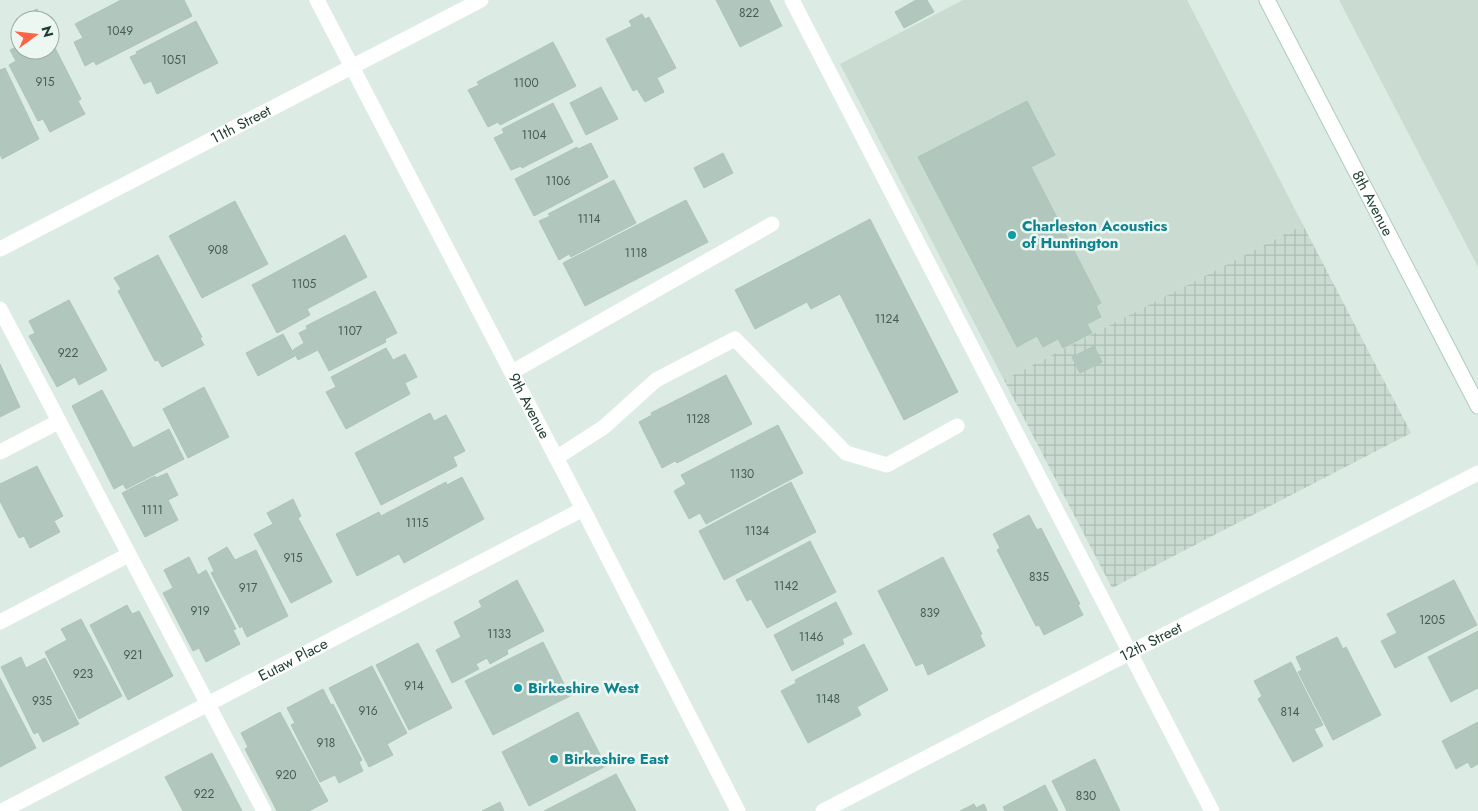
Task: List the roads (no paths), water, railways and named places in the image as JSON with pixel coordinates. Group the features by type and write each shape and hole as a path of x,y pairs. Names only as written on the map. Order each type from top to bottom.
{"street":[{"name":"9th Avenue","path":"318,0 584,509 738,811"},
{"name":"11th Street","path":"0,249 481,0"},
{"path":"792,0 1212,811"},
{"name":"8th Avenue","path":"1267,0 1478,406"},
{"path":"512,372 772,224"},
{"path":"0,309 264,811"},
{"path":"556,458 604,427 656,380 735,339 846,453 886,465 957,426"},
{"path":"0,452 58,422"},
{"name":"12th Street","path":"823,811 1478,473"},
{"name":"Eutaw Place","path":"2,811 584,509"},
{"path":"0,622 128,555"}],"place":[{"name":"Charleston Acoustics of Huntington","path":"1012,235"},
{"name":"Birkeshire West","path":"518,688"},
{"name":"Birkeshire East","path":"554,759"}]}
